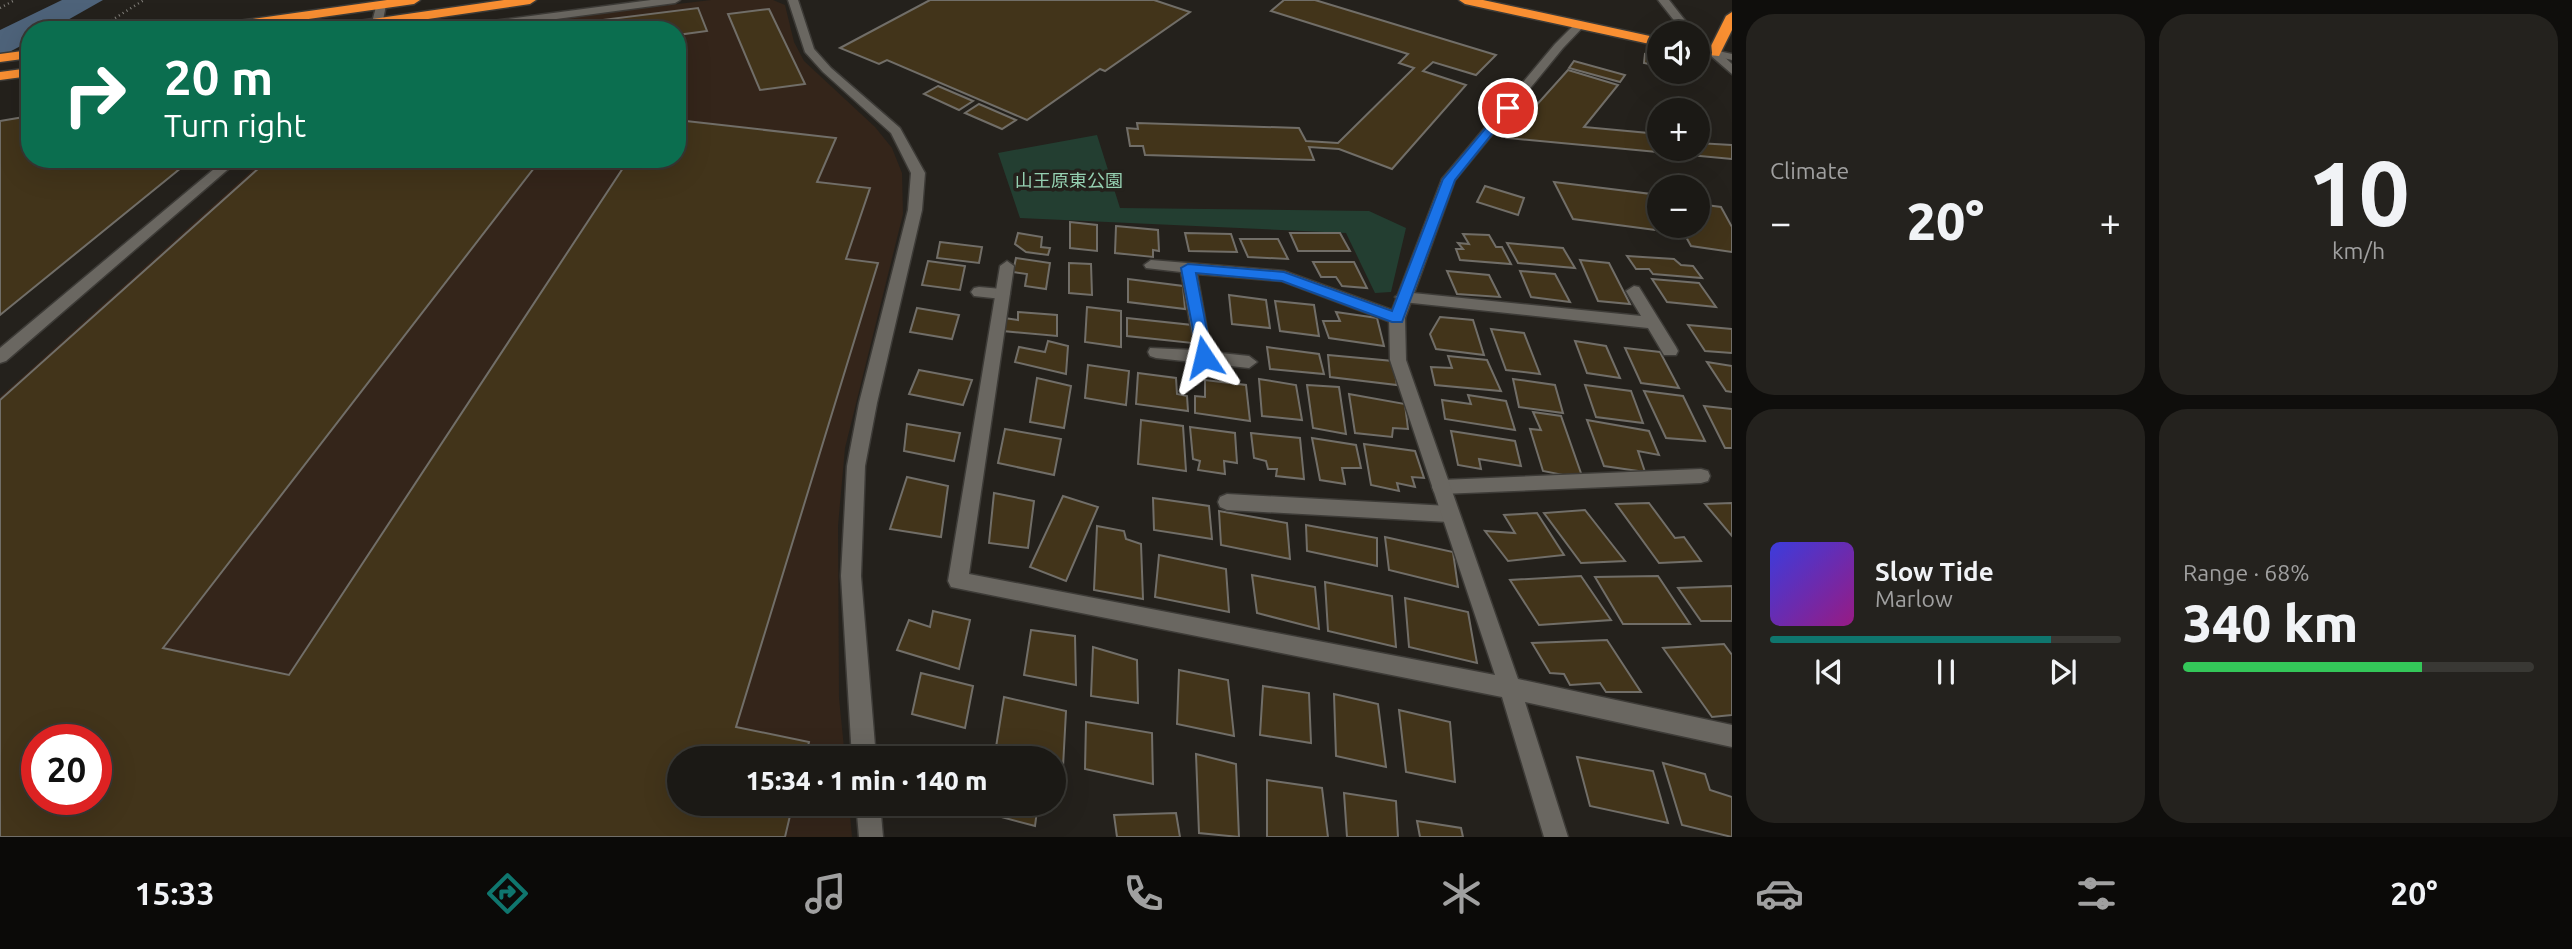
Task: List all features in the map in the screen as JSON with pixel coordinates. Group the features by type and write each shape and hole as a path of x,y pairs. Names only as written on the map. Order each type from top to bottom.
{"highway":[{"path":"260,21 382,2 414,0"},
{"path":"406,21 530,0"},
{"path":"1465,0 1647,39"},
{"path":"1710,52 1714,53 1732,16"},
{"path":"0,58 21,55"},
{"path":"3,76 21,73"}],"street":[{"path":"515,21 675,0"},
{"path":"793,0 808,50 896,131 918,173 915,210 868,403 856,466 850,576 863,746"},
{"path":"1663,0 1680,21"},
{"path":"378,21 382,2"},
{"path":"1556,837 1510,688 1398,360 1397,318 1449,179 1559,46 1580,25"},
{"path":"1710,50 1732,70"},
{"path":"1714,53 1732,57"},
{"path":"0,357 223,168"},
{"path":"1151,265 1284,276 1397,318"},
{"path":"1007,266 958,580 1510,688 1732,736"},
{"path":"1188,268 1204,357"},
{"path":"1634,291 1670,351"},
{"path":"979,292 1002,294"},
{"path":"1403,297 1653,323"},
{"path":"1156,352 1249,362"},
{"path":"1441,487 1702,476"},
{"path":"1227,502 1449,514"},
{"path":"869,816 871,837"}],"path":[{"path":"0,8 15,0"},
{"path":"110,21 144,0"}],"shaded area":[{"path":"711,0 773,0 785,5 794,42 804,61 875,127 892,148 902,173 903,214 845,448 838,526 839,698 844,746 667,746 667,816 850,816 852,837 0,837 0,397 255,168 686,168 686,21 536,21"}],"green space":[{"name":"山王原東公園","path":"1097,135 1120,208 1369,211 1406,228 1391,292 1375,293 1346,233 1020,218 998,153"}],"water":[{"path":"62,0 103,0 66,21 21,21 21,46 0,57 0,30"}],"building":[{"path":"930,0 1154,0 1190,12 1105,71 1100,69 1027,120 887,60 879,64 840,48"},
{"path":"1284,0 1315,0 1496,55 1476,75 1433,62 1423,71 1466,85 1392,169 1339,149 1309,147 1314,160 1145,155 1143,146 1130,146 1127,128 1138,129 1137,123 1299,128 1306,141 1338,143 1414,68 1399,63 1408,54 1271,11"},
{"path":"698,8 707,31 686,34 686,21 594,21"},
{"path":"769,9 805,84 760,90 728,14"},
{"path":"1574,61 1625,75 1620,82 1569,68"},
{"path":"1568,70 1618,85 1584,127 1647,133 1647,151 1507,138"},
{"path":"938,86 973,101 959,110 924,94"},
{"path":"979,104 1016,120 1002,129 965,113"},
{"path":"21,118 21,168 181,168 0,315 0,121"},
{"path":"686,121 836,138 817,182 870,188 846,259 878,263 736,727 809,742 808,746 667,746 667,816 790,816 785,837 0,837 0,400 259,168 534,168 163,648 289,675 623,168 686,168"},
{"path":"1710,144 1732,145 1732,159 1710,157"},
{"path":"1554,182 1647,194 1647,229 1573,219"},
{"path":"1485,186 1524,198 1518,215 1477,202"},
{"path":"1710,206 1721,207 1732,227 1732,252 1691,246 1687,238 1710,238"},
{"path":"1070,222 1097,225 1097,251 1070,248"},
{"path":"1116,226 1158,230 1159,251 1153,250 1153,257 1115,253"},
{"path":"1018,233 1042,237 1041,247 1050,248 1048,255 1026,252 1015,244"},
{"path":"1185,233 1231,234 1237,252 1189,251"},
{"path":"1290,233 1340,233 1350,251 1298,251"},
{"path":"1463,234 1489,235 1496,247 1502,247 1511,264 1460,260 1456,249 1463,249 1458,243 1469,244"},
{"path":"1240,239 1278,239 1288,259 1248,257"},
{"path":"940,242 982,247 979,263 937,258"},
{"path":"1507,243 1563,248 1575,268 1518,263"},
{"path":"1627,256 1674,259 1681,265 1693,266 1702,278 1653,274 1649,269 1636,269"},
{"path":"1016,258 1050,263 1046,289 1025,286 1027,274 1013,272"},
{"path":"1580,260 1609,263 1630,304 1598,301"},
{"path":"928,261 965,266 960,290 922,285"},
{"path":"1313,262 1354,262 1367,288 1342,286 1336,277 1321,277"},
{"path":"1069,263 1091,264 1092,295 1069,293"},
{"path":"1447,271 1489,275 1500,297 1457,294"},
{"path":"1520,271 1555,274 1570,302 1531,297"},
{"path":"1128,279 1183,286 1185,309 1128,302"},
{"path":"1652,279 1699,283 1716,307 1667,302"},
{"path":"1229,295 1266,300 1270,328 1232,324"},
{"path":"1275,301 1314,305 1319,336 1280,331"},
{"path":"1087,307 1121,311 1121,347 1085,342"},
{"path":"917,308 959,315 952,339 910,332"},
{"path":"1018,312 1057,315 1057,336 1003,331 1004,318 1018,320"},
{"path":"1336,312 1377,318 1384,346 1329,338 1323,321 1340,321"},
{"path":"1440,317 1473,320 1484,355 1436,349 1430,334"},
{"path":"1127,318 1192,325 1192,343 1127,336"},
{"path":"1688,325 1732,329 1732,353 1705,351"},
{"path":"1491,329 1524,333 1540,374 1506,370"},
{"path":"1048,341 1068,346 1066,374 1015,362 1019,347 1045,352"},
{"path":"1575,341 1606,346 1620,378 1587,373"},
{"path":"1267,347 1319,354 1324,374 1270,369"},
{"path":"1625,348 1660,352 1679,388 1641,383"},
{"path":"1328,355 1393,361 1397,385 1330,377"},
{"path":"1448,356 1487,360 1501,391 1435,385 1431,367 1452,368"},
{"path":"1707,362 1732,366 1732,392 1726,391"},
{"path":"1088,365 1129,371 1126,405 1085,398"},
{"path":"919,370 972,380 963,405 909,394"},
{"path":"1138,373 1176,378 1177,394 1187,396 1188,411 1136,404"},
{"path":"1037,378 1071,386 1064,428 1030,422"},
{"path":"1259,379 1296,385 1302,420 1262,416"},
{"path":"1513,379 1555,385 1563,413 1519,407"},
{"path":"1205,380 1246,385 1250,421 1195,413 1195,396 1205,397"},
{"path":"1307,385 1339,387 1346,434 1313,428"},
{"path":"1585,385 1631,391 1643,423 1596,417"},
{"path":"1644,391 1683,396 1705,441 1666,438"},
{"path":"1349,394 1405,404 1408,429 1393,428 1392,437 1355,433"},
{"path":"1468,395 1506,401 1515,430 1445,419 1442,400 1471,404"},
{"path":"1704,406 1732,409 1732,448 1725,448"},
{"path":"1533,412 1561,416 1583,479 1543,471 1530,429 1541,430"},
{"path":"1141,420 1183,426 1186,471 1138,464"},
{"path":"1587,420 1649,431 1659,455 1638,451 1645,472 1604,466"},
{"path":"907,424 960,433 954,461 904,451"},
{"path":"1190,427 1235,433 1237,463 1224,461 1225,474 1198,470 1200,461 1193,459"},
{"path":"1005,429 1061,439 1054,475 998,463"},
{"path":"1451,431 1515,441 1521,466 1479,459 1481,469 1458,465"},
{"path":"1251,433 1300,438 1304,479 1276,476 1277,469 1268,469 1266,461 1254,458"},
{"path":"1312,438 1356,445 1361,468 1342,468 1345,484 1320,480"},
{"path":"1364,444 1415,451 1424,478 1412,477 1415,487 1397,483 1399,491 1371,485"},
{"path":"907,477 948,486 941,537 890,529"},
{"path":"994,493 1034,501 1028,548 989,543"},
{"path":"1063,496 1098,507 1066,581 1030,567"},
{"path":"1153,498 1209,506 1212,539 1154,530"},
{"path":"1649,503 1675,538 1684,537 1701,561 1659,563 1616,504"},
{"path":"1732,503 1732,536 1705,504"},
{"path":"1585,510 1625,561 1581,563 1544,513"},
{"path":"1219,511 1287,523 1290,559 1221,545"},
{"path":"1537,513 1564,555 1508,561 1485,531 1515,533 1504,515"},
{"path":"1306,525 1377,538 1377,566 1307,551"},
{"path":"1097,526 1124,531 1126,539 1141,544 1143,599 1094,590"},
{"path":"1385,537 1453,552 1458,587 1389,570"},
{"path":"1159,555 1226,569 1229,612 1155,597"},
{"path":"1252,575 1315,587 1319,629 1257,613"},
{"path":"1581,576 1611,620 1539,625 1510,580"},
{"path":"1658,576 1690,624 1623,624 1595,577"},
{"path":"1325,582 1392,596 1396,647 1328,631"},
{"path":"1732,586 1732,621 1701,621 1678,588"},
{"path":"1405,598 1468,612 1477,663 1409,647"},
{"path":"933,611 970,620 959,669 897,650 909,620 930,627"},
{"path":"1031,630 1075,636 1076,685 1024,675"},
{"path":"1607,640 1641,692 1606,692 1600,683 1570,685 1564,674 1550,673 1532,643"},
{"path":"1724,644 1732,655 1732,715 1712,717 1663,648"},
{"path":"1093,647 1137,660 1138,703 1091,696"},
{"path":"1179,670 1228,680 1234,736 1177,724"},
{"path":"921,673 973,686 965,728 912,714"},
{"path":"1263,686 1309,693 1311,743 1260,735"},
{"path":"1334,694 1378,704 1386,767 1336,756"},
{"path":"1004,697 1066,711 1064,746 996,746"},
{"path":"1399,710 1450,722 1455,782 1406,772"},
{"path":"1086,722 1152,733 1153,784 1085,769"},
{"path":"1196,754 1236,764 1239,837 1199,833"},
{"path":"1577,757 1653,771 1668,823 1590,806"},
{"path":"1663,763 1705,774 1710,790 1732,797 1732,837 1682,825"},
{"path":"1267,780 1322,788 1328,837 1267,837"},
{"path":"1344,793 1396,801 1398,837 1347,837"},
{"path":"1176,813 1180,837 1117,837 1114,815"},
{"path":"998,816 1036,816 1035,826"},
{"path":"1417,821 1461,828 1463,837 1420,837"}],"route":[{"path":"1204,357 1188,268 1284,276 1397,318 1449,179 1508,108"}]}
